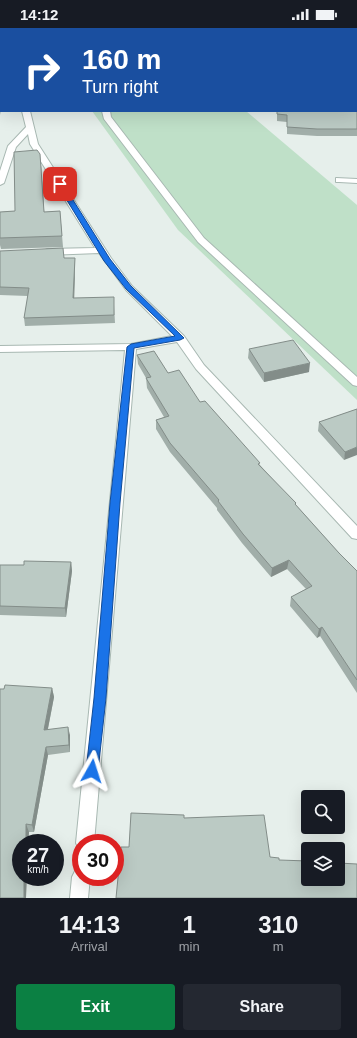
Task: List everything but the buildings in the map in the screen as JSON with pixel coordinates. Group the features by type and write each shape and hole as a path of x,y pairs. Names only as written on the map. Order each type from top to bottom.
{"street":[{"path":"26,112 34,144 101,250 129,288 180,338 200,367 357,534"},
{"path":"106,112 201,240 357,383"},
{"path":"0,183 12,146 30,127"},
{"path":"339,180 357,181"},
{"path":"39,252 101,250"},
{"path":"0,349 131,347 180,338"},
{"path":"86,834 100,698 114,511 131,347"},
{"path":"79,898 80,886"}],"green space":[{"path":"93,112 247,112 357,205 357,400 178,230"}],"route":[{"path":"60,184 107,259 129,288 180,338 131,347 115,503 100,698 92,771"}]}
